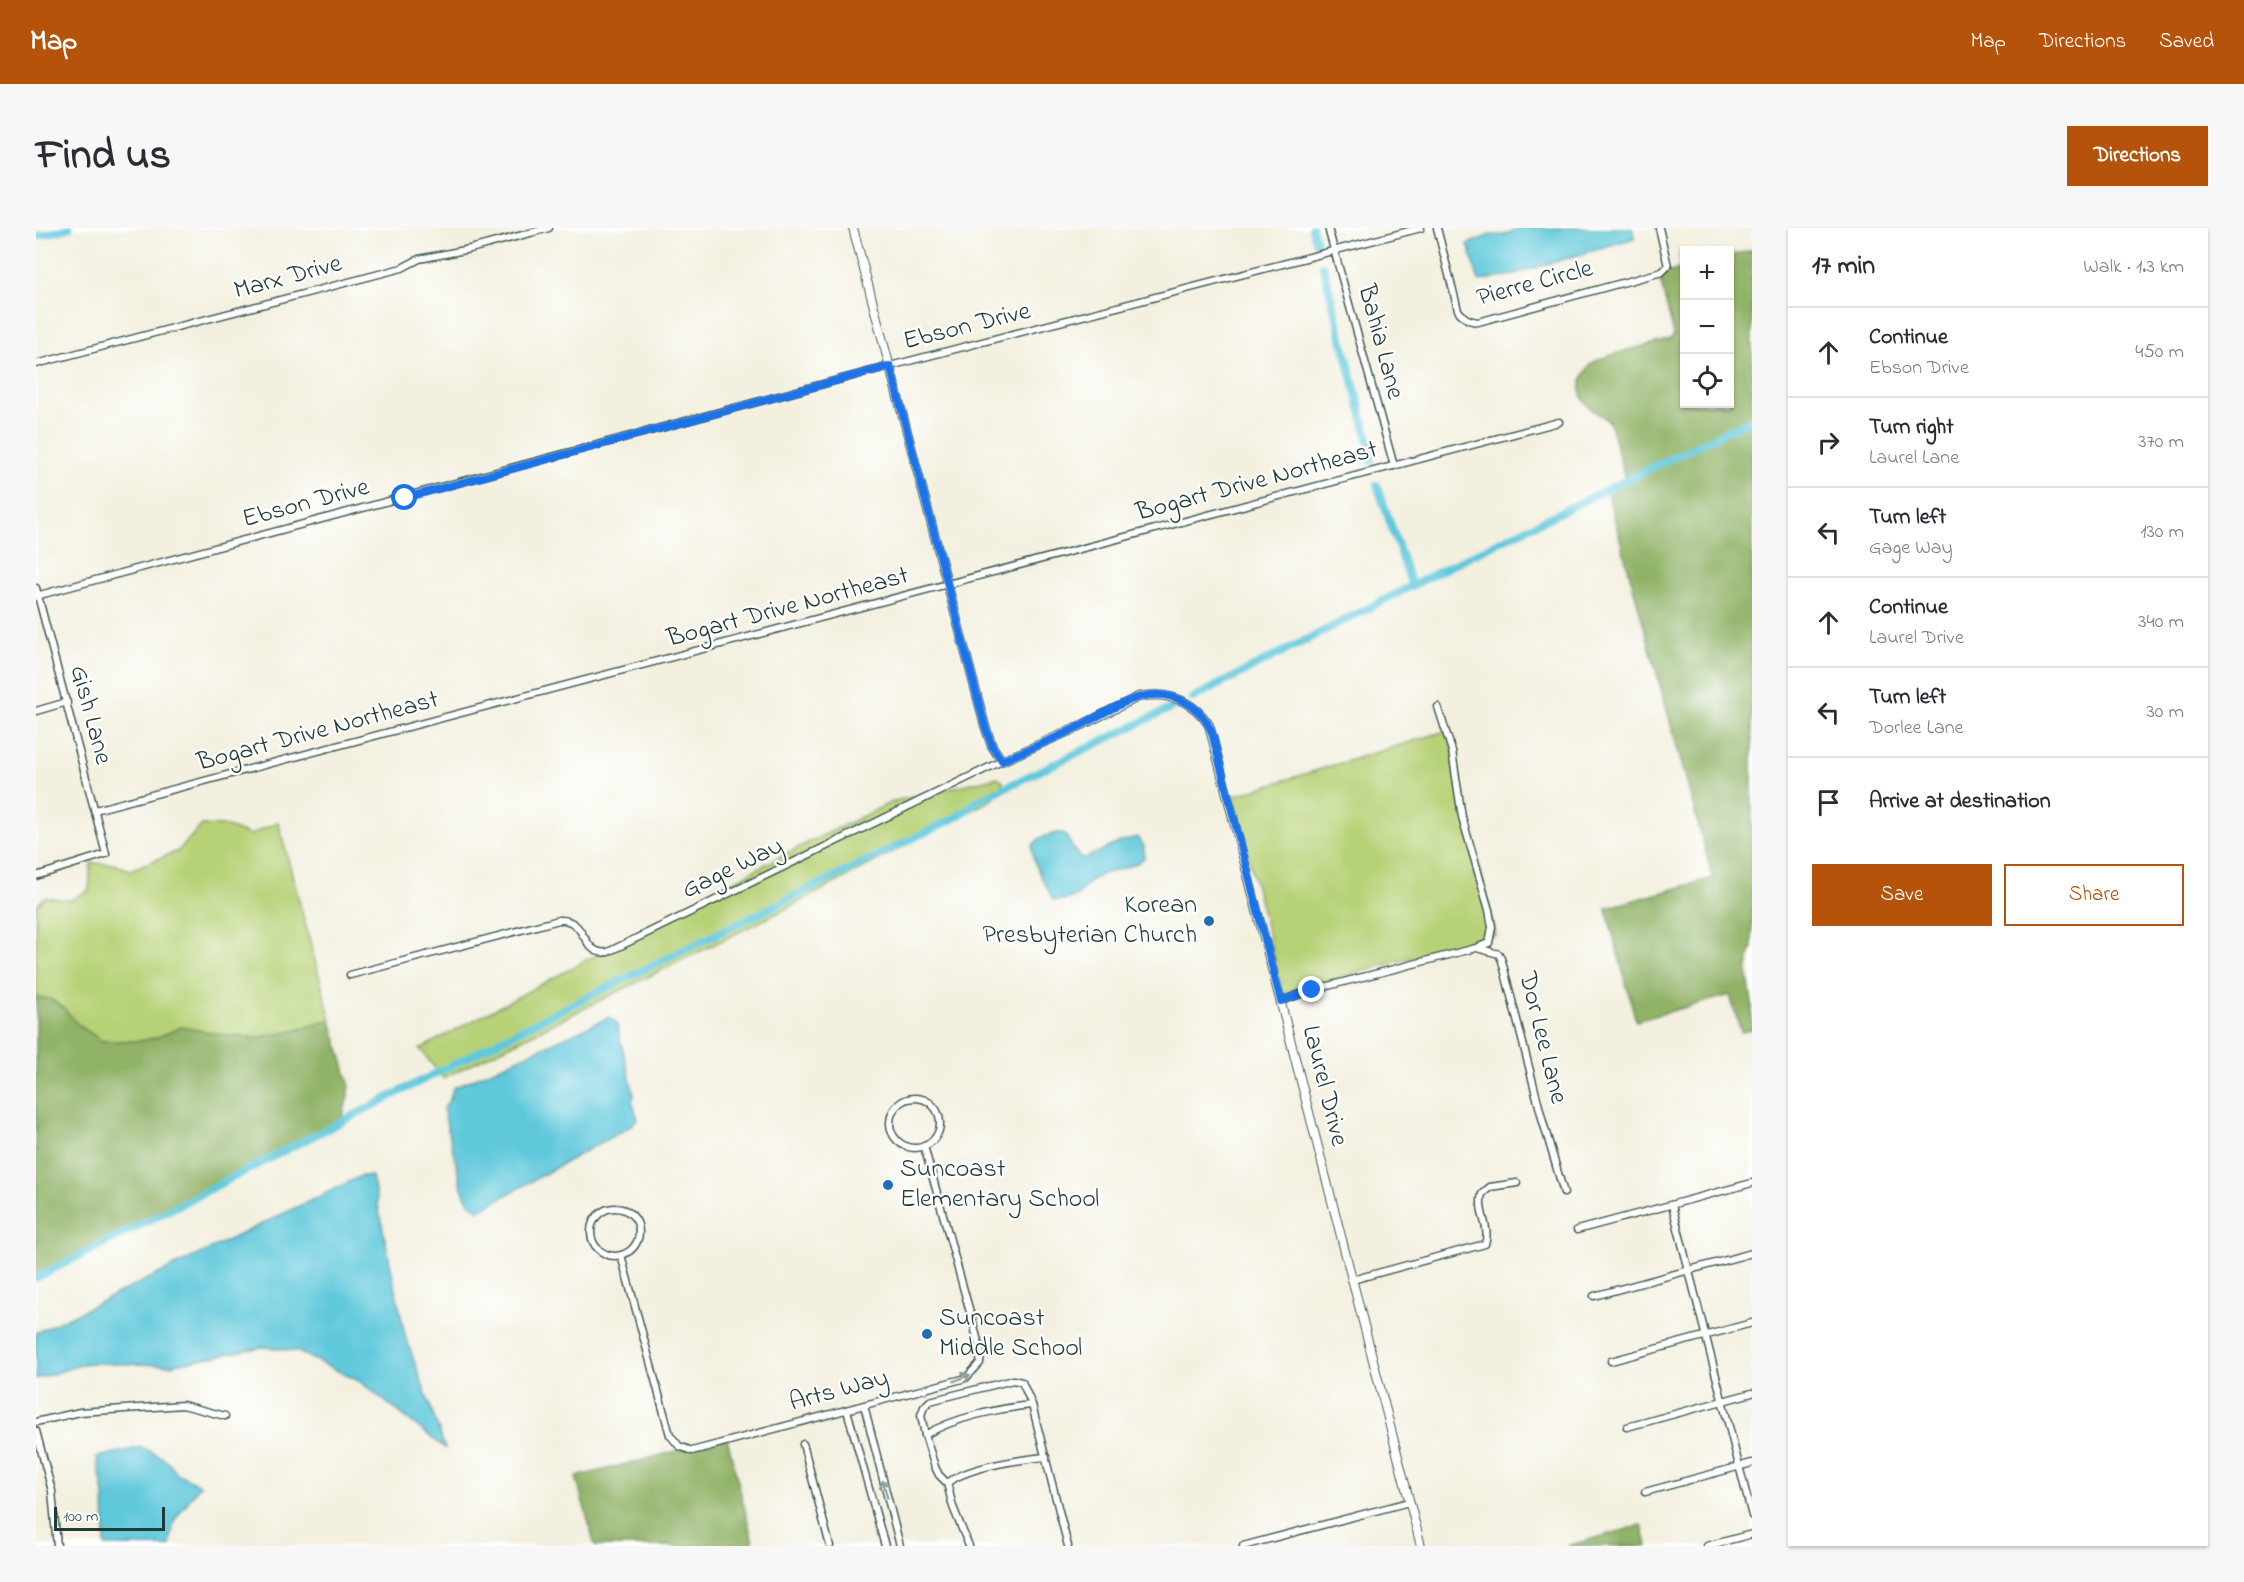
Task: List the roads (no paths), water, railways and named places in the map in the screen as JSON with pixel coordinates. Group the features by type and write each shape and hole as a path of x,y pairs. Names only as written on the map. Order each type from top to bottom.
{"street":[{"name":"Marx Drive","path":"36,364 402,268 419,259 470,249 549,228"},
{"path":"853,228 988,736 1002,761"},
{"name":"Bahia Lane","path":"1328,228 1394,466"},
{"name":"Ebson Drive","path":"37,596 890,366 1421,228"},
{"name":"Pierre Circle","path":"1437,228 1458,310 1463,317 1478,322 1662,272 1668,266 1659,228"},
{"name":"Bogart Drive Northeast","path":"95,810 1559,422"},
{"name":"Gish Lane","path":"36,588 106,854 36,876"},
{"name":"Laurel Drive","path":"1130,701 1146,696 1172,697 1190,704 1209,725 1420,1546"},
{"name":"Gage Way","path":"350,975 567,919 574,923 592,950 600,953 608,952 1130,701"},
{"path":"36,711 67,702"},
{"path":"1281,1001 1312,990 1489,943 1492,927 1489,910 1462,817 1452,751 1438,707"},
{"name":"Dor Lee Lane","path":"1476,948 1499,954 1502,961 1543,1122 1564,1193"},
{"path":"906,1099 923,1099 936,1110 940,1126 937,1135 924,1146 909,1147 896,1138 892,1132 891,1116 894,1109 906,1099"},
{"name":"Arts Way","path":"621,1256 670,1434 679,1446 692,1451 966,1378 980,1363 981,1352 924,1146"},
{"path":"1352,1280 1485,1244 1488,1236 1481,1211 1482,1194 1490,1187 1517,1183"},
{"path":"1577,1230 1752,1183"},
{"path":"1672,1205 1752,1516"},
{"path":"607,1208 622,1208 629,1212 638,1224 640,1232 634,1247 621,1256 607,1255 600,1251 591,1239 592,1224 607,1208"},
{"path":"1594,1296 1752,1253"},
{"path":"1611,1361 1752,1323"},
{"path":"969,1546 947,1484 939,1475 925,1435 921,1415 924,1407 930,1401 1013,1380 1022,1382 1032,1405 1068,1546"},
{"path":"1627,1427 1752,1393"},
{"path":"36,1422 80,1412 183,1405 225,1416"},
{"path":"864,1405 900,1546"},
{"path":"925,1435 948,1424 1032,1405"},
{"path":"848,1410 885,1546"},
{"path":"36,1431 52,1491 57,1546"},
{"path":"803,1444 830,1546"},
{"path":"947,1484 974,1471 1046,1457"},
{"path":"1645,1492 1752,1463"},
{"path":"1243,1546 1409,1502"},
{"path":"1707,1546 1752,1534"}],"water":[{"path":"1519,228 1632,228 1635,238 1504,277 1479,281 1468,244 1490,235 1504,235"},
{"path":"1063,833 1075,851 1081,857 1086,858 1120,842 1137,837 1144,846 1144,858 1093,879 1075,897 1053,900 1037,867 1032,846 1040,838"},
{"path":"609,1017 616,1022 632,1086 634,1096 632,1101 638,1119 628,1128 479,1210 469,1203 462,1188 443,1109 450,1099 453,1088"},
{"path":"361,1176 372,1176 405,1335 445,1448 359,1381 296,1351 263,1347 170,1365 87,1363 36,1379 36,1333"},
{"path":"142,1447 165,1459 177,1473 200,1485 174,1521 170,1546 105,1546 104,1495 97,1457"}],"waterway":[{"path":"36,237 69,228"},
{"path":"1312,228 1317,244"},
{"path":"1323,266 1371,450 1371,461"},
{"path":"1193,698 1462,560 1752,419"},
{"path":"1377,485 1412,586"},
{"path":"36,1278 538,1021 957,817 979,800 1171,708"}],"place":[{"name":"Korean Presbyterian Church","path":"1209,921"},
{"name":"Suncoast Elementary School","path":"888,1185"},
{"name":"Suncoast Middle School","path":"927,1334"}]}
